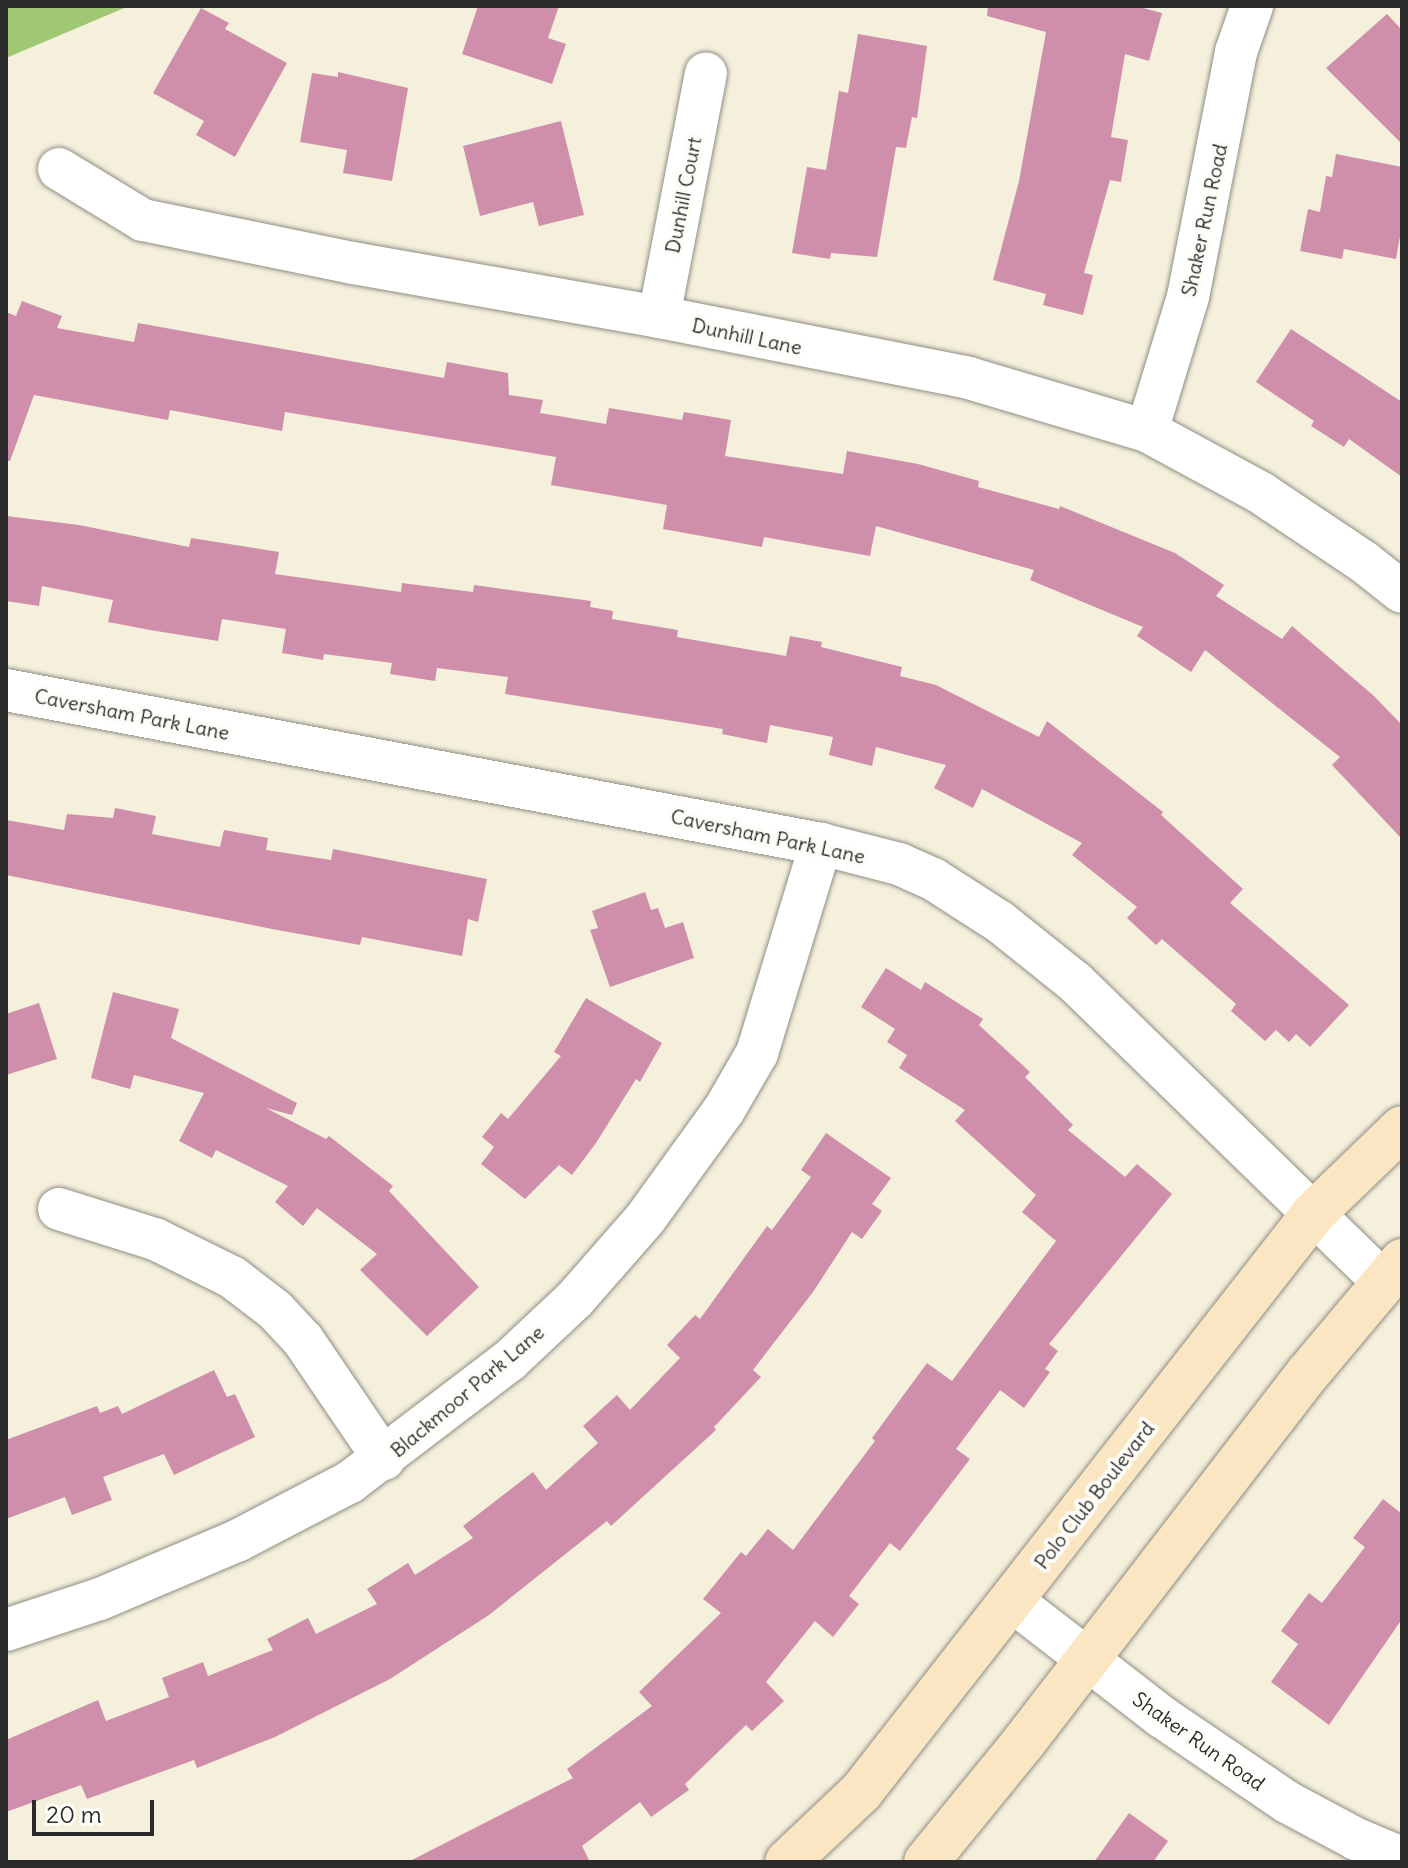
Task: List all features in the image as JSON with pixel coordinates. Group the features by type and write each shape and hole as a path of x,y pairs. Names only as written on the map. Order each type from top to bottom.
{"street":[{"name":"Shaker Run Road","path":"1147,431 1188,297 1236,52 1252,6"},
{"name":"Dunhill Court","path":"659,317 706,73"},
{"name":"Dunhill Lane","path":"59,169 143,220 353,263 659,317 969,378 1147,431 1261,493 1364,562 1402,592"},
{"name":"Caversham Park Lane","path":"6,690 821,844 899,864 922,874 1000,922 1075,982 1314,1213 1393,1271"},
{"name":"Blackmoor Park Lane","path":"6,1630 100,1599 239,1540 350,1482 509,1361 575,1299 645,1219 724,1110 757,1053 821,844"},
{"name":"Polo Club Boulevard","path":"787,1862 861,1792 1314,1213 1402,1128"},
{"path":"59,1209 155,1239 232,1277 275,1310 303,1340 384,1459"},
{"path":"926,1862 1393,1271"},
{"name":"Shaker Run Road","path":"1011,1600 1162,1717 1287,1802 1356,1839 1402,1858"}],"green space":[{"path":"6,6 129,6 6,58"}],"building":[{"path":"478,6 559,6 548,38 566,44 552,84 462,54"},
{"path":"988,6 1136,6 1162,13 1149,61 1125,54 1111,137 1128,140 1121,182 1110,180 1084,273 1093,275 1083,315 1043,305 1046,294 993,280 1019,181 1046,32 987,16"},
{"path":"201,8 229,23 225,29 287,63 235,157 196,135 204,121 153,93"},
{"path":"1387,14 1402,30 1402,144 1326,68"},
{"path":"858,34 927,46 917,118 912,117 906,148 896,147 877,257 831,253 830,259 792,253 807,167 826,170 839,91 848,93"},
{"path":"338,72 408,88 392,181 343,173 347,150 300,142 312,73 338,77"},
{"path":"561,121 584,215 539,226 533,202 480,216 463,146"},
{"path":"1336,154 1402,167 1402,225 1396,259 1344,249 1342,259 1300,251 1308,209 1320,212 1326,176 1332,177"},
{"path":"22,301 62,316 57,328 134,342 138,323 444,378 447,362 508,373 509,395 543,400 540,413 606,424 609,408 682,420 684,412 731,420 725,456 843,474 847,451 918,464 979,481 978,487 1059,509 1060,506 1175,553 1224,585 1216,596 1282,639 1292,626 1374,696 1402,725 1402,839 1332,765 1340,757 1205,650 1191,672 1137,636 1143,627 1030,580 1034,570 876,526 870,556 764,537 762,547 663,529 667,505 551,485 556,457 285,412 282,431 170,410 168,420 34,395 10,461 6,461 6,312 16,316"},
{"path":"1291,329 1402,402 1402,477 1349,439 1344,447 1311,426 1314,421 1256,382"},
{"path":"6,516 79,525 189,547 191,538 279,552 275,574 401,592 402,583 473,592 474,585 591,601 590,607 613,611 612,619 678,630 677,637 786,656 790,636 822,642 821,647 902,667 900,676 936,685 1039,737 1047,721 1163,812 1161,815 1243,889 1230,903 1349,1005 1310,1047 1296,1034 1289,1042 1276,1030 1265,1041 1231,1011 1236,1004 1162,939 1156,945 1127,918 1137,907 1072,855 1082,843 982,789 973,808 934,788 946,765 876,747 872,766 829,755 833,737 770,725 767,743 722,734 723,729 505,694 508,677 437,668 435,681 390,674 392,663 324,654 323,660 282,653 286,629 222,619 218,641 108,622 113,600 42,586 39,606 6,601"},
{"path":"115,808 156,816 152,834 220,847 224,830 268,838 266,850 331,860 333,849 487,879 478,922 468,919 462,956 362,937 360,945 6,875 6,820 64,830 67,814 113,818"},
{"path":"645,892 651,910 658,908 665,928 683,922 694,958 610,987 590,930 598,928 592,911"},
{"path":"886,968 921,990 925,982 983,1019 979,1025 1030,1072 1025,1077 1073,1125 1068,1130 1125,1177 1137,1164 1172,1194 1049,1344 1058,1351 1045,1369 1050,1372 1024,1408 1000,1390 956,1449 970,1459 900,1551 890,1543 849,1596 859,1604 833,1637 815,1621 766,1682 784,1701 752,1731 746,1725 685,1784 689,1790 651,1817 640,1802 582,1846 590,1862 408,1862 573,1778 567,1769 652,1706 639,1692 721,1613 703,1599 741,1552 746,1556 768,1529 793,1550 875,1441 872,1438 927,1363 952,1381 1056,1241 1022,1212 1036,1195 955,1121 965,1110 899,1068 907,1055 887,1042 895,1029 861,1007"},
{"path":"113,992 179,1009 171,1038 297,1103 292,1115 266,1108 326,1139 329,1136 393,1186 389,1191 479,1287 427,1336 360,1270 377,1254 317,1208 303,1226 275,1202 288,1186 216,1150 212,1158 179,1141 204,1093 134,1075 130,1089 91,1078"},
{"path":"586,998 662,1043 640,1082 636,1079 572,1175 559,1165 525,1199 481,1164 494,1147 482,1137 501,1113 508,1119 561,1056 554,1052"},
{"path":"39,1003 57,1059 6,1075 6,1014"},
{"path":"826,1133 891,1178 872,1204 882,1211 862,1239 852,1232 813,1292 753,1370 761,1377 714,1427 716,1430 611,1526 607,1521 489,1615 390,1679 275,1737 197,1768 194,1760 87,1799 81,1785 6,1812 6,1740 98,1700 106,1721 169,1697 162,1678 203,1662 208,1676 273,1650 267,1639 308,1618 316,1634 377,1604 367,1589 408,1563 415,1575 473,1538 463,1526 533,1472 546,1490 598,1443 583,1426 617,1395 630,1410 680,1358 667,1345 695,1315 700,1319 767,1226 772,1230 811,1177 801,1170"},
{"path":"214,1370 227,1397 235,1394 255,1437 174,1475 164,1454 103,1477 112,1500 72,1515 65,1497 6,1519 6,1440 97,1406 100,1413 118,1406 122,1414"},
{"path":"1383,1499 1402,1514 1402,1619 1329,1725 1271,1682 1298,1644 1281,1631 1309,1593 1322,1603 1365,1547 1353,1538"},
{"path":"1129,1813 1168,1841 1153,1862 1094,1862"}]}
